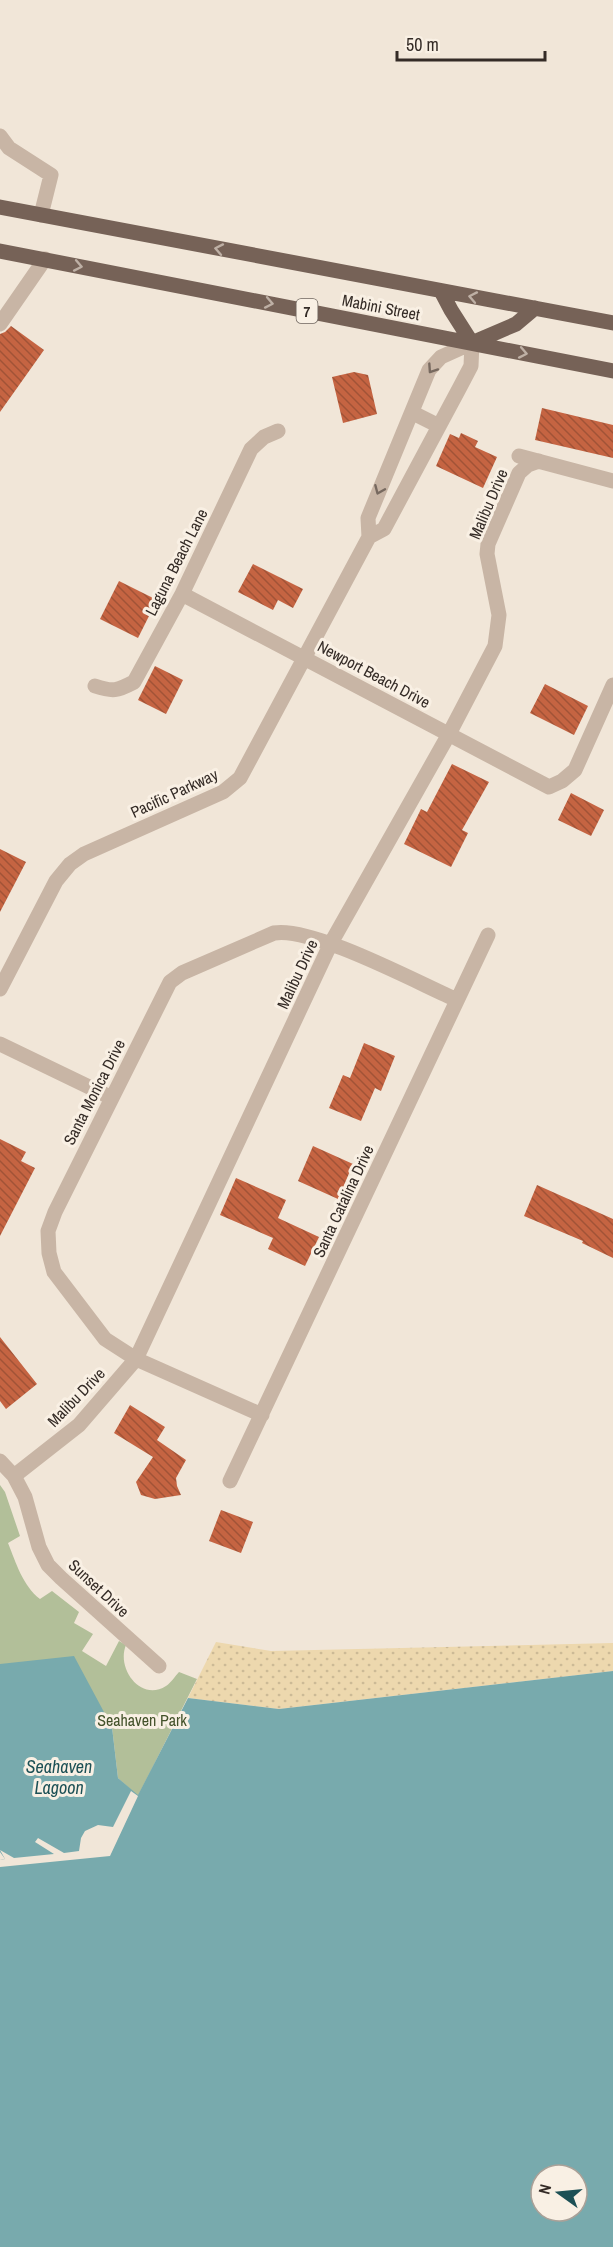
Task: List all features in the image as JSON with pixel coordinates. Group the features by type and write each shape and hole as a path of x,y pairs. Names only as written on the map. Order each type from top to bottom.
{"main road":[{"name":"Mabini Street","path":"0,207 613,323"},
{"name":"Mabini Street","path":"0,251 613,371"},
{"path":"441,291 471,343 516,324 535,309"}],"street":[{"path":"0,136 9,148 51,175 41,215"},
{"path":"0,324 45,260"},
{"name":"Pacific Parkway","path":"0,989 50,890 70,864 84,854 223,792 233,785 247,766 369,537 368,518 429,370 441,357 471,343 471,366 384,529 369,537"},
{"path":"412,413 439,426"},
{"name":"Laguna Beach Lane","path":"95,686 110,691 134,682 182,594 251,449 264,437 278,431"},
{"path":"519,456 613,481"},
{"name":"Malibu Drive","path":"14,1476 79,1425 136,1359 331,943 449,734 495,645 500,615 487,554 488,544 519,473 528,465 539,461"},
{"name":"Newport Beach Drive","path":"182,594 549,787 562,781 574,770 613,684"},
{"name":"Santa Monica Drive","path":"262,1415 136,1359 105,1339 54,1272 49,1253 48,1231 55,1212 170,982 182,973 274,933 285,931 331,943 457,1000"},
{"name":"Santa Catalina Drive","path":"230,1482 488,935"},
{"path":"0,1044 112,1098"},
{"name":"Sunset Drive","path":"0,1461 14,1476 25,1497 39,1547 48,1565 159,1666"}],"green space":[{"name":"Seahaven Park","path":"0,1485 5,1492 20,1536 8,1543 21,1574 29,1588 40,1599 52,1591 79,1612 74,1623 93,1634 82,1651 106,1666 119,1641 126,1645 124,1654 128,1673 133,1681 148,1690 157,1690 166,1686 179,1672 197,1679 138,1796 118,1778 112,1727 0,1665"}],"sand":[{"path":"216,1642 271,1651 613,1643 613,1671 279,1709 188,1698"}],"water":[{"name":"Seahaven Lagoon","path":"74,1656 112,1727 118,1778 138,1795 188,1698 279,1709 613,1671 613,2247 0,2247 0,1860 5,1859 0,1852 0,1664"}],"pier":[{"path":"131,1791 138,1796 110,1856 0,1867 0,1860 5,1859 0,1850 14,1858 54,1854 35,1842 38,1838 64,1853 79,1851 81,1838 85,1831 98,1825 113,1827"}],"building":[{"path":"11,326 44,350 0,412 0,334"},
{"path":"354,372 368,375 377,414 343,423 332,377"},
{"path":"542,408 613,425 613,458 535,440"},
{"path":"461,433 478,441 475,447 497,457 483,488 436,466 450,434 459,438"},
{"path":"253,564 303,589 293,608 278,600 273,610 238,592"},
{"path":"119,581 157,600 138,638 100,619"},
{"path":"155,666 183,680 166,714 138,700"},
{"path":"545,684 588,706 574,735 530,713"},
{"path":"452,764 489,782 462,830 468,833 451,867 404,844 421,809 427,812"},
{"path":"571,793 604,810 591,836 558,820"},
{"path":"0,849 26,862 0,912"},
{"path":"364,1043 395,1056 381,1091 375,1088 361,1121 329,1108 343,1075 350,1078"},
{"path":"0,1139 26,1152 21,1161 35,1168 0,1236"},
{"path":"313,1146 353,1164 338,1199 298,1181"},
{"path":"236,1178 286,1200 278,1218 319,1237 305,1266 268,1249 273,1238 220,1215"},
{"path":"537,1185 613,1219 613,1258 582,1243 583,1241 524,1216"},
{"path":"0,1337 37,1384 6,1409 0,1401"},
{"path":"130,1405 165,1427 157,1440 186,1460 176,1478 181,1495 155,1499 141,1495 136,1482 153,1457 114,1433"},
{"path":"221,1510 253,1522 241,1553 209,1541"}]}
